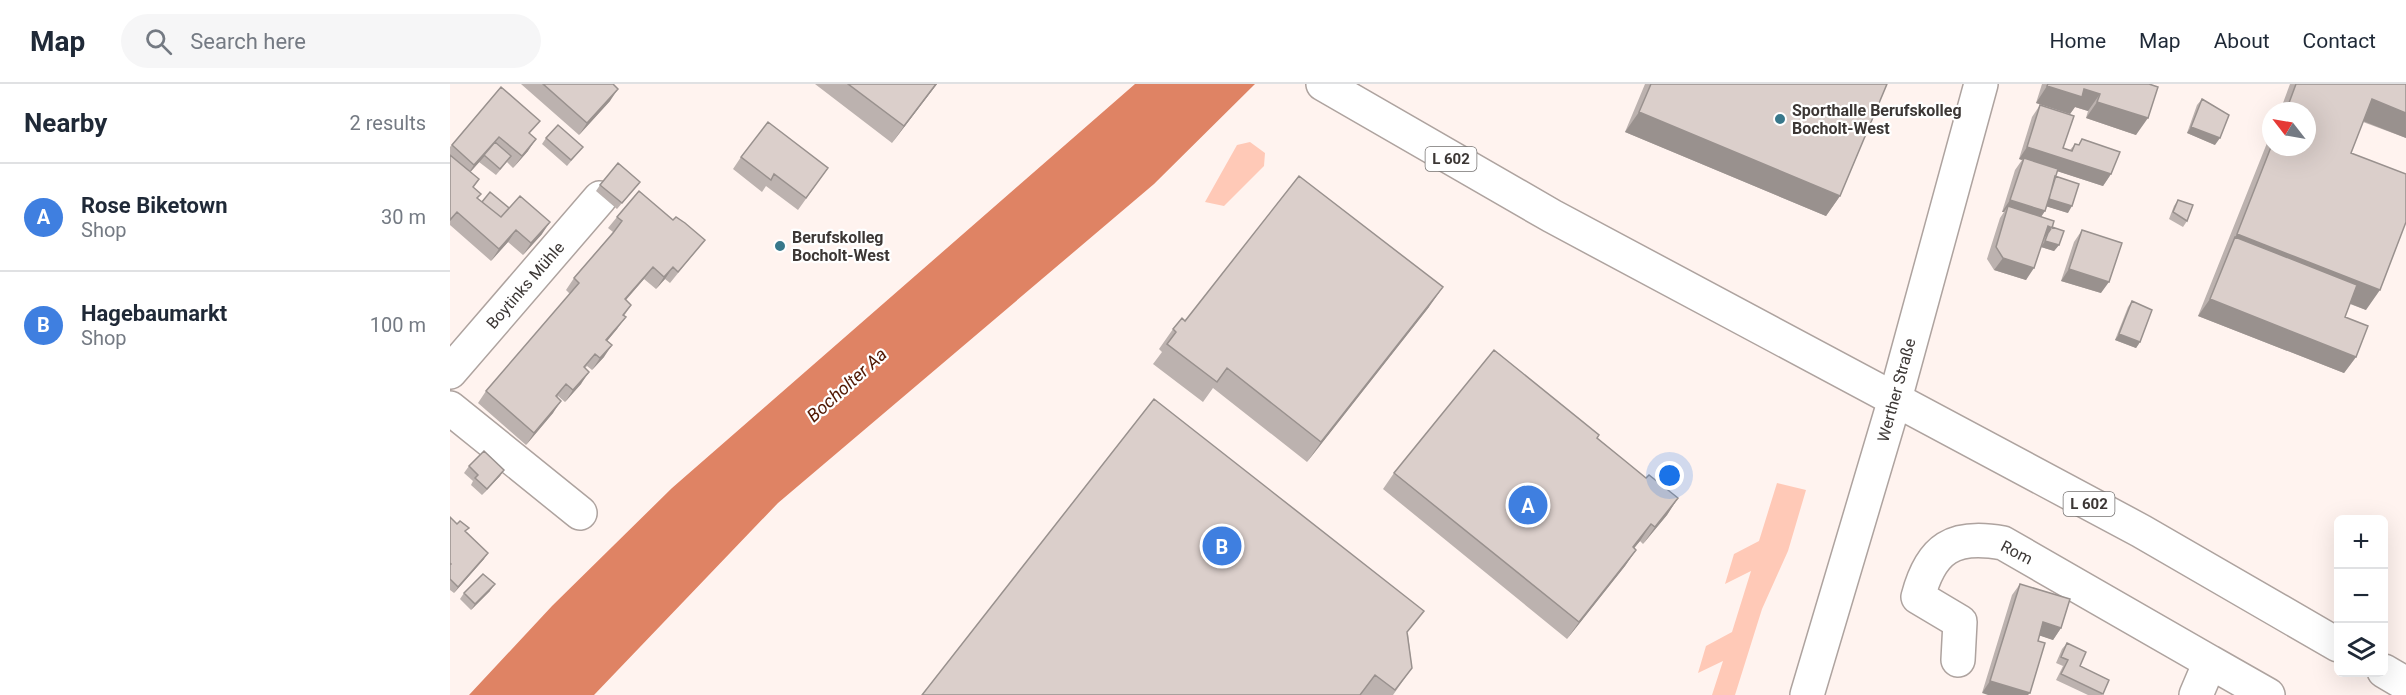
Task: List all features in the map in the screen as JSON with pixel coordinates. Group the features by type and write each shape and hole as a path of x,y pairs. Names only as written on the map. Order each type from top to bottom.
{"main road":[{"name":"Werther Straße","path":"1807,695 1895,399 1981,84"},
{"name":"L 602","path":"1330,88 1552,216 2141,531 2334,643"},
{"name":"Boytinks Mühle","path":"450,372 600,198"},
{"path":"450,408 580,513"},
{"name":"Rom","path":"1958,660 1960,622 1918,597 1924,571 1937,556 1956,543 1979,539 2003,543 2268,695"},
{"path":"2196,695 2210,662"},
{"path":"2388,673 2406,684"}],"shaded area":[{"path":"1250,142 1265,153 1264,166 1224,206 1205,202 1237,145"},
{"path":"1777,483 1806,490 1788,551 1762,609 1735,695 1712,695 1723,661 1698,673 1706,646 1732,632 1751,571 1725,584 1734,554 1759,541"}],"water":[{"name":"Bocholter Aa","path":"1135,84 1255,84 1154,184 778,503 594,695 469,695 552,606 672,488"}],"building":[{"path":"543,84 613,84 618,89 587,123"},
{"path":"848,84 936,84 904,126"},
{"name":"Sporthalle Berufskolleg Bocholt-West","path":"1651,84 1887,84 1840,196 1639,112"},
{"path":"2048,84 2149,84 2158,87 2148,118 2097,102 2100,94 2084,89 2082,97 2047,86"},
{"path":"2296,84 2406,84 2406,113 2372,99 2351,153 2406,174 2406,222 2380,290 2237,234 2267,156 2316,156 2316,102 2289,102"},
{"path":"501,87 540,121 529,133 536,139 522,156 499,137 474,165 452,145"},
{"path":"2202,99 2229,115 2220,138 2191,127"},
{"path":"2040,105 2074,116 2063,148 2072,151 2075,144 2079,145 2082,139 2120,152 2111,174 2027,147"},
{"path":"768,122 828,168 806,198 774,174 771,180 741,157"},
{"path":"558,125 583,147 571,160 546,138"},
{"path":"495,142 511,156 500,169 484,155"},
{"path":"450,155 479,179 473,187 481,194 477,198 501,217 520,196 550,222 531,243 516,230 499,249 457,212 450,220"},
{"path":"2024,158 2058,169 2045,211 2010,200"},
{"path":"618,163 640,182 622,203 600,185"},
{"path":"1299,176 1443,287 1321,442 1227,368 1217,382 1167,344 1176,332 1173,329 1182,318 1185,321"},
{"path":"2055,176 2079,184 2072,206 2049,199"},
{"path":"639,191 673,220 676,217 705,240 678,272 673,267 664,277 653,267 625,299 631,305 623,315 626,317 606,340 612,345 600,358 595,354 584,367 589,372 573,390 566,384 556,396 561,401 534,433 486,391 579,283 574,278 622,221 617,217"},
{"path":"490,192 509,208 501,217 482,202"},
{"path":"2178,200 2193,205 2187,221 2173,212"},
{"path":"2008,206 2054,221 2052,228 2048,226 2034,268 2003,258 1996,247"},
{"path":"2052,227 2064,231 2059,245 2045,241"},
{"path":"2082,230 2122,243 2109,282 2069,269"},
{"path":"2235,237 2357,285 2345,317 2368,326 2356,357 2210,299"},
{"path":"2132,301 2152,310 2140,342 2119,334"},
{"path":"1494,350 1599,435 1597,438 1646,478 1649,475 1678,498 1655,527 1651,524 1633,547 1636,550 1579,622 1394,473"},
{"path":"1154,399 1424,611 1407,632 1412,668 1395,690 1375,675 1360,695 922,695"},
{"path":"484,451 504,470 487,489 475,478 478,475 469,466"},
{"path":"450,517 457,524 460,521 469,528 465,531 488,553 458,587 450,579"},
{"path":"483,574 495,584 475,604 464,593"},
{"path":"2020,584 2070,599 2061,628 2043,622 2038,641 2045,643 2030,693 1990,681"},
{"path":"2067,643 2086,652 2080,666 2109,680 2103,694 2061,674 2068,660 2061,657"}],"place":[{"name":"Sporthalle Berufskolleg Bocholt-West","path":"1780,119"},
{"name":"Berufskolleg Bocholt-West","path":"780,246"},
{"name":"Rose Biketown","path":"1528,505"},
{"name":"Hagebaumarkt","path":"1222,546"}]}
